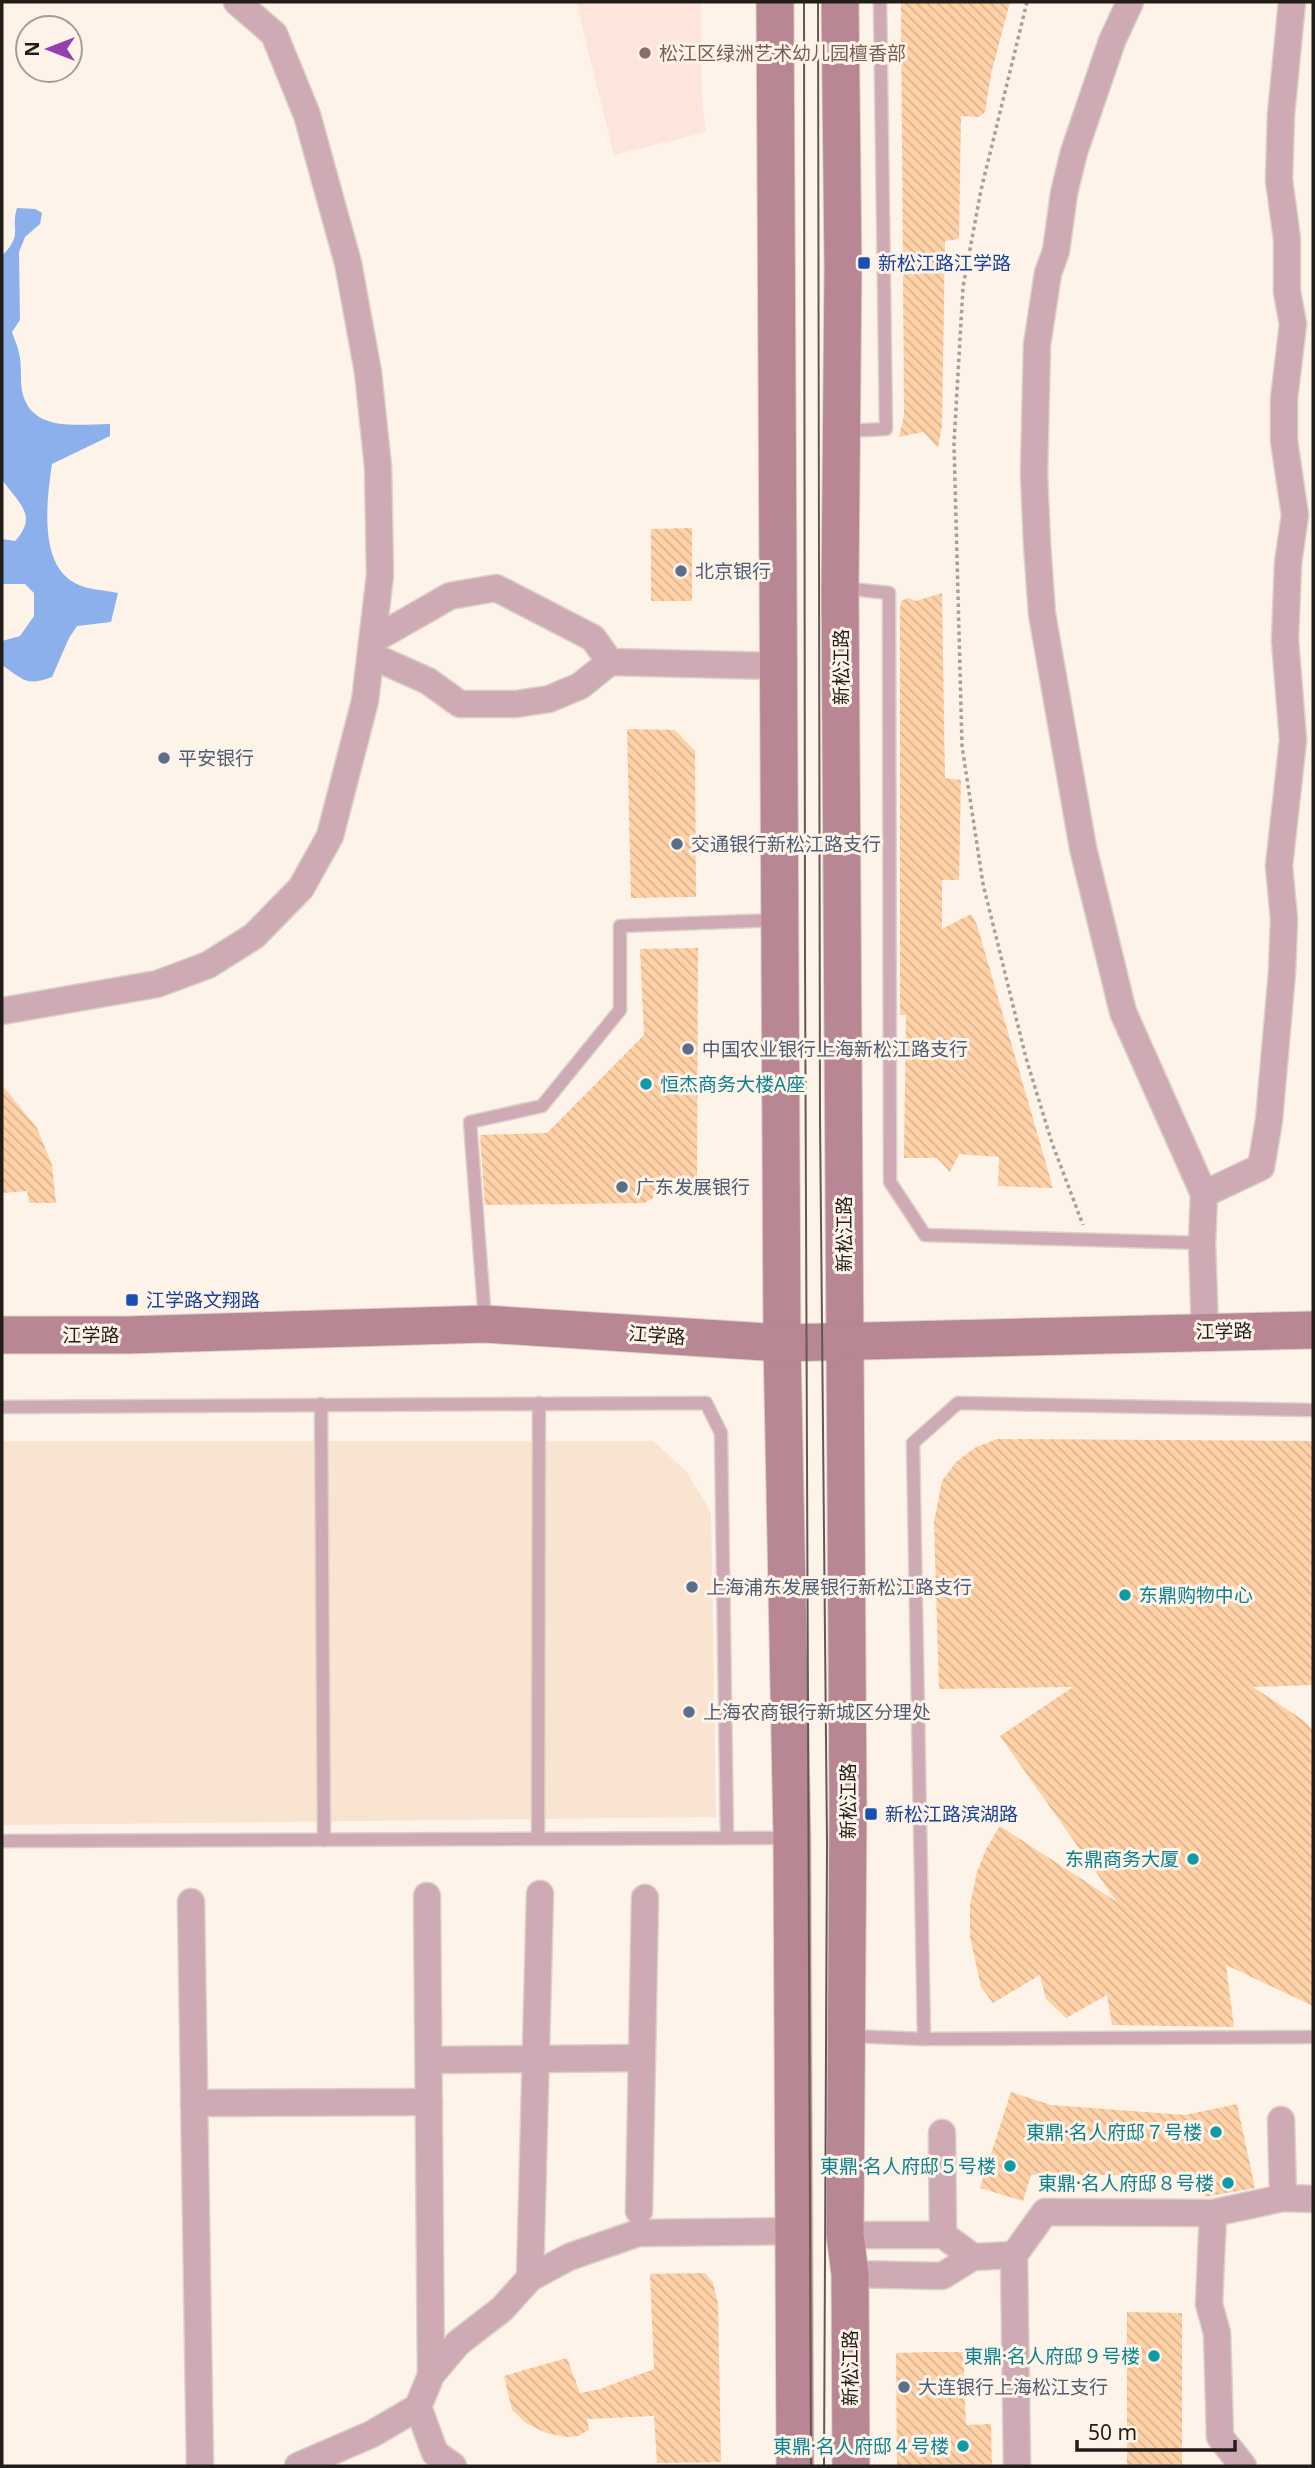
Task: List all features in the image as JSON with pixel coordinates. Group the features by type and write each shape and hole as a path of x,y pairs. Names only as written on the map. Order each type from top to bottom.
{"main road":[{"path":"775,2 782,1342 792,1838 795,2466"},
{"name":"新松江路","path":"839,2 843,267 840,588 848,1796 845,2235 850,2274 851,2466"},
{"name":"江学路","path":"2,1335 127,1335 485,1324 782,1342 1313,1330"}],"street":[{"path":"2,1011 157,984 208,965 254,936 301,888 330,836 365,701 380,575 378,467 369,372 348,262 307,114 274,34 237,2"},
{"path":"1130,2 1112,41 1074,152 1064,192 1056,251 1048,273 1037,345 1034,473 1037,544 1042,614 1083,848 1123,1012 1204,1194 1202,1243 1205,1332"},
{"path":"1204,1194 1261,1167 1269,1120 1281,985 1284,919 1279,866 1293,740 1285,640 1288,563 1295,515 1284,441 1284,398 1293,324 1287,292 1287,239 1279,180 1281,114 1292,2"},
{"path":"372,648 450,596 496,588 593,638 610,662"},
{"path":"372,648 428,681 460,704 516,704 550,699 580,686 610,662 779,666"},
{"path":"530,2278 540,1894"},
{"path":"427,1896 431,2375"},
{"path":"639,2211 645,1898"},
{"path":"191,1902 200,2466"},
{"path":"429,2060 642,2058"},
{"path":"194,2103 429,2102"},
{"path":"1281,2120 1283,2198"},
{"path":"942,2133 943,2235"},
{"path":"1017,2466 1014,2255 1045,2212 1213,2214 1283,2198 1313,2199"},
{"path":"1213,2214 1209,2304 1217,2333 1220,2437 1243,2466"},
{"path":"298,2466 333,2459 418,2407 431,2375 458,2343 502,2309 530,2278 569,2257 638,2233 795,2231"},
{"path":"845,2235 943,2235 973,2257"},
{"path":"850,2274 942,2276 973,2257 1014,2255"},
{"path":"418,2407 435,2453 453,2466"}],"lane":[{"path":"842,431 886,429 880,2"},
{"path":"840,588 889,593 890,1182 925,1235 1202,1243"},
{"path":"485,1324 470,1122 542,1106 620,1010 620,926 779,919"},
{"path":"538,1839 539,1403"},
{"path":"2,1407 706,1403 721,1433 727,1837"},
{"path":"924,2039 913,1443 958,1403 1313,1410"},
{"path":"321,1404 324,1840"},
{"path":"2,1842 792,1838"},
{"path":"846,2036 924,2039 1313,2037"}],"path":[{"path":"1027,2 981,190 962,298 954,443 962,746 982,884 1023,1045 1052,1143 1089,1240"}],"shaded area":[{"name":"松江区绿洲艺术幼儿园檀香部","path":"576,2 701,2 702,103 706,132 614,155"},
{"path":"2,1441 653,1441 686,1471 711,1512 716,1817 2,1825"}],"water":[{"path":"17,208 35,209 42,213 40,224 25,237 19,252 20,320 12,332 18,350 22,391 27,404 35,414 57,423 110,424 110,436 52,464 47,512 50,546 63,574 75,583 118,593 111,622 77,626 52,677 36,681 20,678 2,665 2,641 20,636 34,616 34,593 25,584 2,584 2,539 15,541 22,532 26,516 2,479 2,256 15,237"}],"building":[{"path":"901,2 1010,2 991,74 985,112 979,117 961,116 959,239 945,241 942,426 938,448 923,432 899,437 904,416"},
{"path":"692,528 692,601 651,601 651,529"},
{"path":"942,593 945,778 961,780 959,880 942,880 942,929 971,914 977,925 1053,1188 998,1186 999,1157 959,1154 950,1172 937,1158 904,1158 906,1015 900,1015 900,611 901,601 908,598 916,601"},
{"path":"627,729 675,730 695,751 696,897 631,898"},
{"name":"恒杰商务大楼A座","path":"698,948 697,1185 662,1184 652,1199 644,1203 485,1205 480,1135 547,1133 644,1035 640,949"},
{"path":"2,1085 37,1128 52,1165 56,1203 29,1203 27,1191 2,1193"},
{"path":"998,1439 1313,1441 1313,1685 1253,1687 1303,1720 1313,1730 1313,2006 1226,1965 1234,2027 1112,2025 1107,1995 1066,2018 1046,1999 1040,1975 993,2003 981,1987 970,1937 970,1905 977,1872 986,1849 1000,1826 1117,1902 1000,1736 1073,1687 939,1689 934,1522 942,1481 956,1462 976,1447"},
{"path":"1011,2092 1051,2105 1185,2115 1237,2104 1255,2188 1205,2197 1200,2175 1031,2175 1023,2201 980,2188"},
{"path":"705,2273 713,2283 718,2304 721,2462 657,2463 654,2416 587,2419 589,2430 578,2436 566,2437 546,2433 526,2423 512,2410 504,2376 567,2358 580,2393 600,2389 654,2369 650,2274"},
{"path":"1127,2312 1182,2313 1182,2466 1127,2466"},
{"path":"963,2352 966,2425 991,2424 992,2466 897,2466 896,2353"}],"tram line":[{"path":"804,2 811,2466"},
{"path":"818,2 820,1118 827,1842 824,2466"}],"place":[{"name":"松江区绿洲艺术幼儿园檀香部","path":"645,53"},
{"name":"新松江路江学路","path":"864,263"},
{"name":"北京银行","path":"681,571"},
{"name":"平安银行","path":"164,758"},
{"name":"交通银行新松江路支行","path":"677,844"},
{"name":"中国农业银行上海新松江路支行","path":"688,1049"},
{"name":"恒杰商务大楼A座","path":"646,1084"},
{"name":"广东发展银行","path":"622,1187"},
{"name":"江学路文翔路","path":"132,1300"},
{"name":"上海浦东发展银行新松江路支行","path":"692,1587"},
{"name":"东鼎购物中心","path":"1125,1595"},
{"name":"上海农商银行新城区分理处","path":"689,1712"},
{"name":"新松江路滨湖路","path":"871,1814"},
{"name":"东鼎商务大厦","path":"1193,1859"},
{"name":"東鼎·名人府邸７号楼","path":"1216,2132"},
{"name":"東鼎·名人府邸５号楼","path":"1010,2166"},
{"name":"東鼎·名人府邸８号楼","path":"1228,2183"},
{"name":"東鼎·名人府邸９号楼","path":"1154,2356"},
{"name":"大连银行上海松江支行","path":"904,2387"},
{"name":"東鼎·名人府邸４号楼","path":"963,2446"}]}
